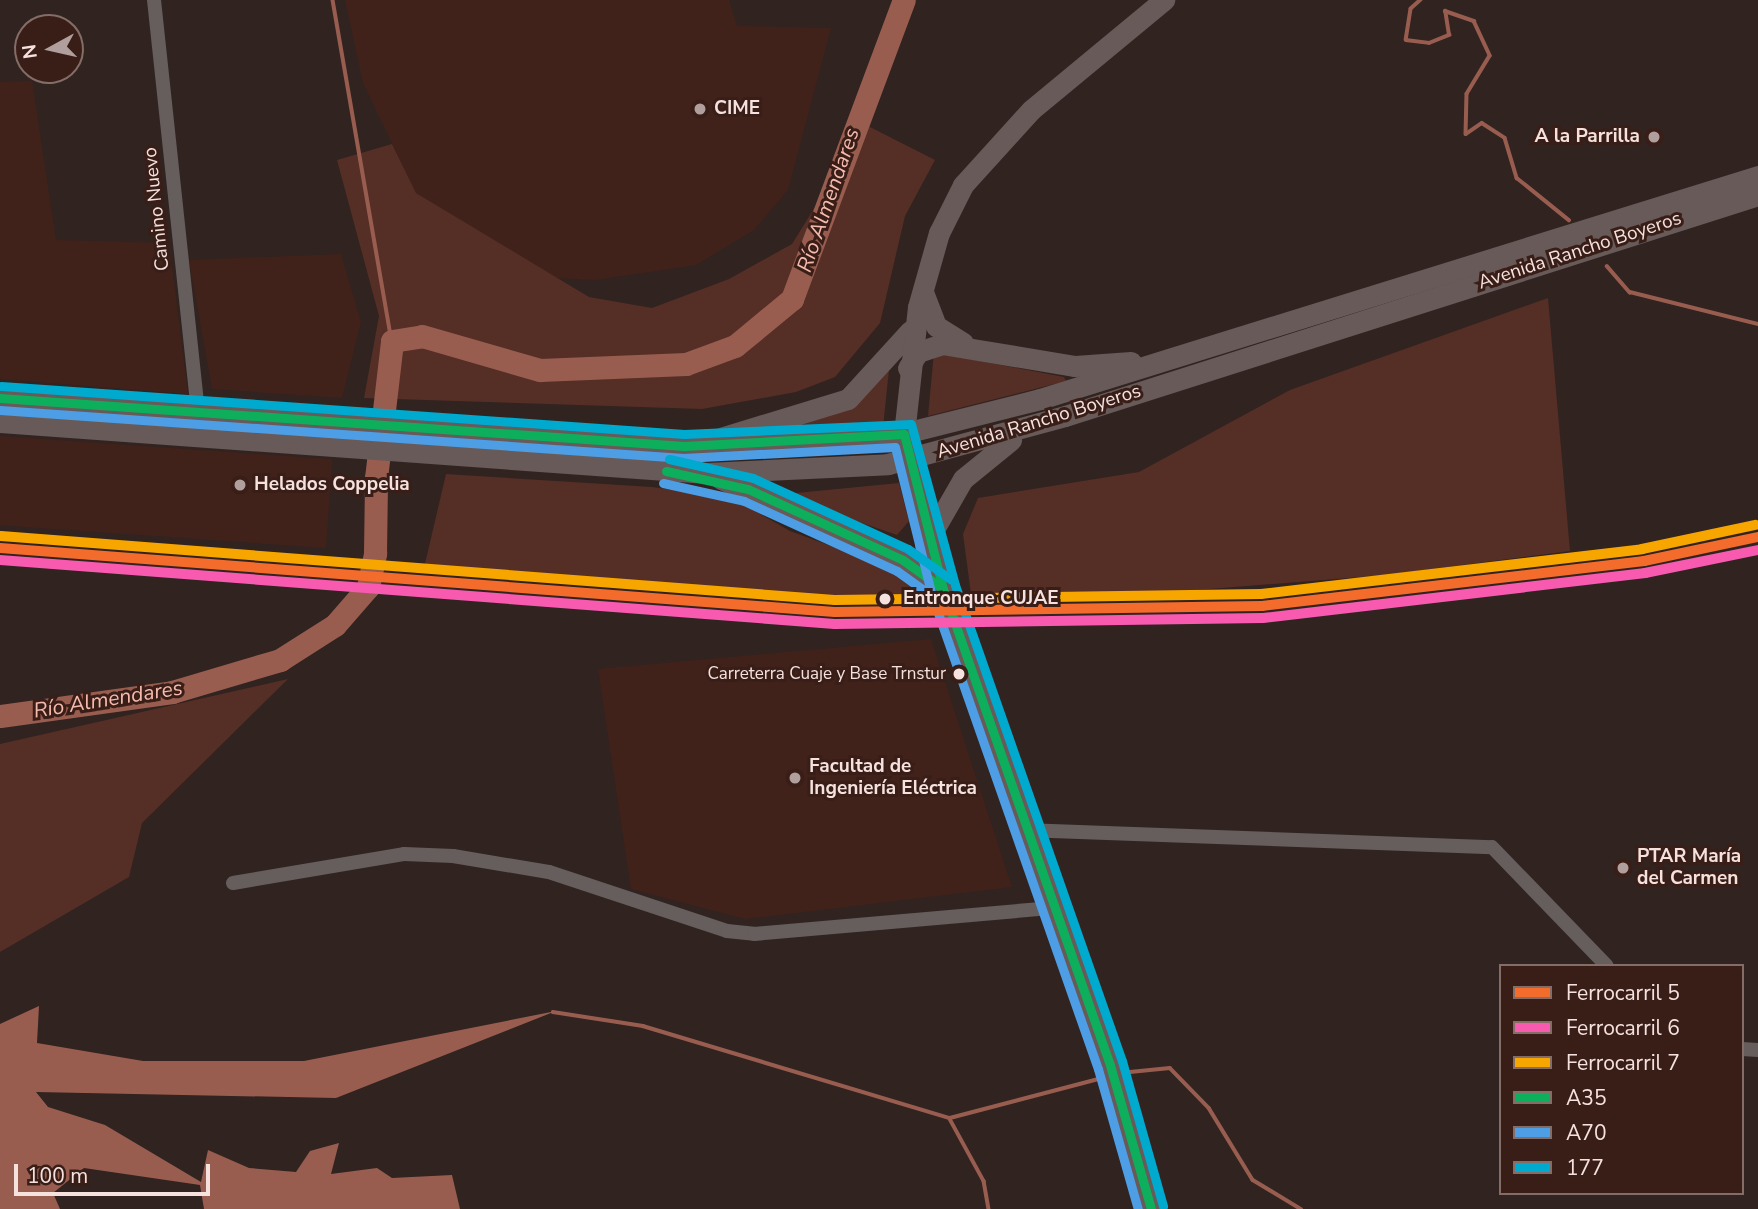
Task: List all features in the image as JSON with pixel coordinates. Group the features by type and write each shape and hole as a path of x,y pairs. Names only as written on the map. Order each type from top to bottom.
{"highway":[{"path":"1151,1209 1110,1065 1024,830 943,589 908,460 904,434 908,368 922,290 939,233 975,167 1031,110 1164,0"},
{"name":"Avenida Rancho Boyeros","path":"0,422 480,434 684,446 904,434 1185,354 1758,176"},
{"name":"Avenida Rancho Boyeros","path":"0,398 198,414 479,457 685,472 771,474 908,460 1065,416 1758,195"},
{"path":"922,290 936,326 974,348"},
{"path":"684,446 837,405 871,380 915,323"},
{"path":"908,368 929,346 974,348 1075,366 1185,354"},
{"path":"891,555 911,555 929,540 981,459 1065,416"},
{"path":"685,472 748,489 891,555 943,589"}],"street":[{"name":"Camino Nuevo","path":"155,0 198,414"},
{"path":"1024,830 1492,846 1605,964"},
{"path":"233,883 404,854 453,856 550,872 727,931 754,934 1053,908"}],"shaded area":[{"path":"345,0 729,0 737,26 831,28 788,190 754,230 696,265 595,280 554,278 416,193 363,83"},
{"path":"0,82 32,84 56,240 169,243 188,394 0,379"},
{"path":"866,125 935,160 905,216 880,323 835,377 796,392 702,409 364,398 379,316 337,160 392,144 416,193 589,297 652,308 729,279 792,244"},
{"path":"341,254 361,322 342,398 212,389 189,260"},
{"path":"1548,298 1570,551 1386,575 1172,592 971,594 963,534 978,498 1139,472 1290,390"},
{"path":"934,352 1064,377 1066,381 928,416"},
{"path":"889,370 883,427 746,437 829,416 865,396"},
{"path":"0,436 332,459 326,548 0,525"},
{"path":"446,474 652,487 732,498 790,531 910,575 929,598 814,602 424,568"},
{"path":"899,483 909,521 897,535 795,500 796,493"},
{"name":"Facultad de Ingeniería Eléctrica","path":"931,639 1012,887 745,919 631,889 598,669"},
{"path":"288,679 142,823 129,877 0,952 0,744"},
{"path":"39,1006 37,1043 143,1061 304,1061 556,1011 336,1098 36,1092 48,1107 105,1125 201,1182 208,1150 249,1168 296,1172 310,1151 339,1143 331,1174 377,1168 392,1178 452,1175 460,1209 204,1209 200,1185 84,1168 53,1193 60,1209 0,1209 0,1024"}],"waterway":[{"path":"333,0 392,341"},
{"name":"Río Almendares","path":"0,716 172,692 280,660 335,625 368,587 375,553 376,478 392,341 422,336 540,370 686,364 735,346 792,299 904,0"},
{"path":"1421,0 1411,9 1406,40 1429,43 1449,35 1445,11 1474,21 1490,56 1467,94 1466,134 1482,123 1505,138 1517,178 1569,220"},
{"path":"1607,266 1630,292 1758,324"},
{"path":"553,1012 643,1026 950,1118 1106,1077"},
{"path":"1120,1073 1170,1068 1209,1108 1253,1180 1301,1209"},
{"path":"950,1119 984,1181 989,1209"}],"rail line":[{"name":"7","path":"1,536 835,600 1261,594 1642,549 1755,525"},
{"name":"5","path":"0,548 835,612 1262,606 1644,561 1758,537"},
{"name":"6","path":"0,560 835,624 1263,618 1645,573 1758,550"}],"transit line":[{"name":"177","path":"1,386 684,434 911,424 955,585 1122,1061 1163,1206"},
{"name":"A35","path":"0,398 684,446 904,434 943,589 1110,1065 1151,1209"},
{"name":"A70","path":"0,410 683,458 895,447 931,593 1098,1069 1138,1209"},
{"name":"177","path":"669,459 753,478 908,549 950,579"},
{"name":"A35","path":"666,471 748,489 903,560 943,589"},
{"name":"A70","path":"663,483 744,501 897,571 936,599"}],"place":[{"name":"CIME","path":"700,109"},
{"name":"A la Parrilla","path":"1654,137"},
{"name":"Helados Coppelia","path":"240,485"},
{"name":"Entronque CUJAE","path":"885,599"},
{"name":"Carreterra Cuaje y Base Trnstur","path":"959,674"},
{"name":"Facultad de Ingeniería Eléctrica","path":"795,778"},
{"name":"PTAR María del Carmen","path":"1623,868"}]}
